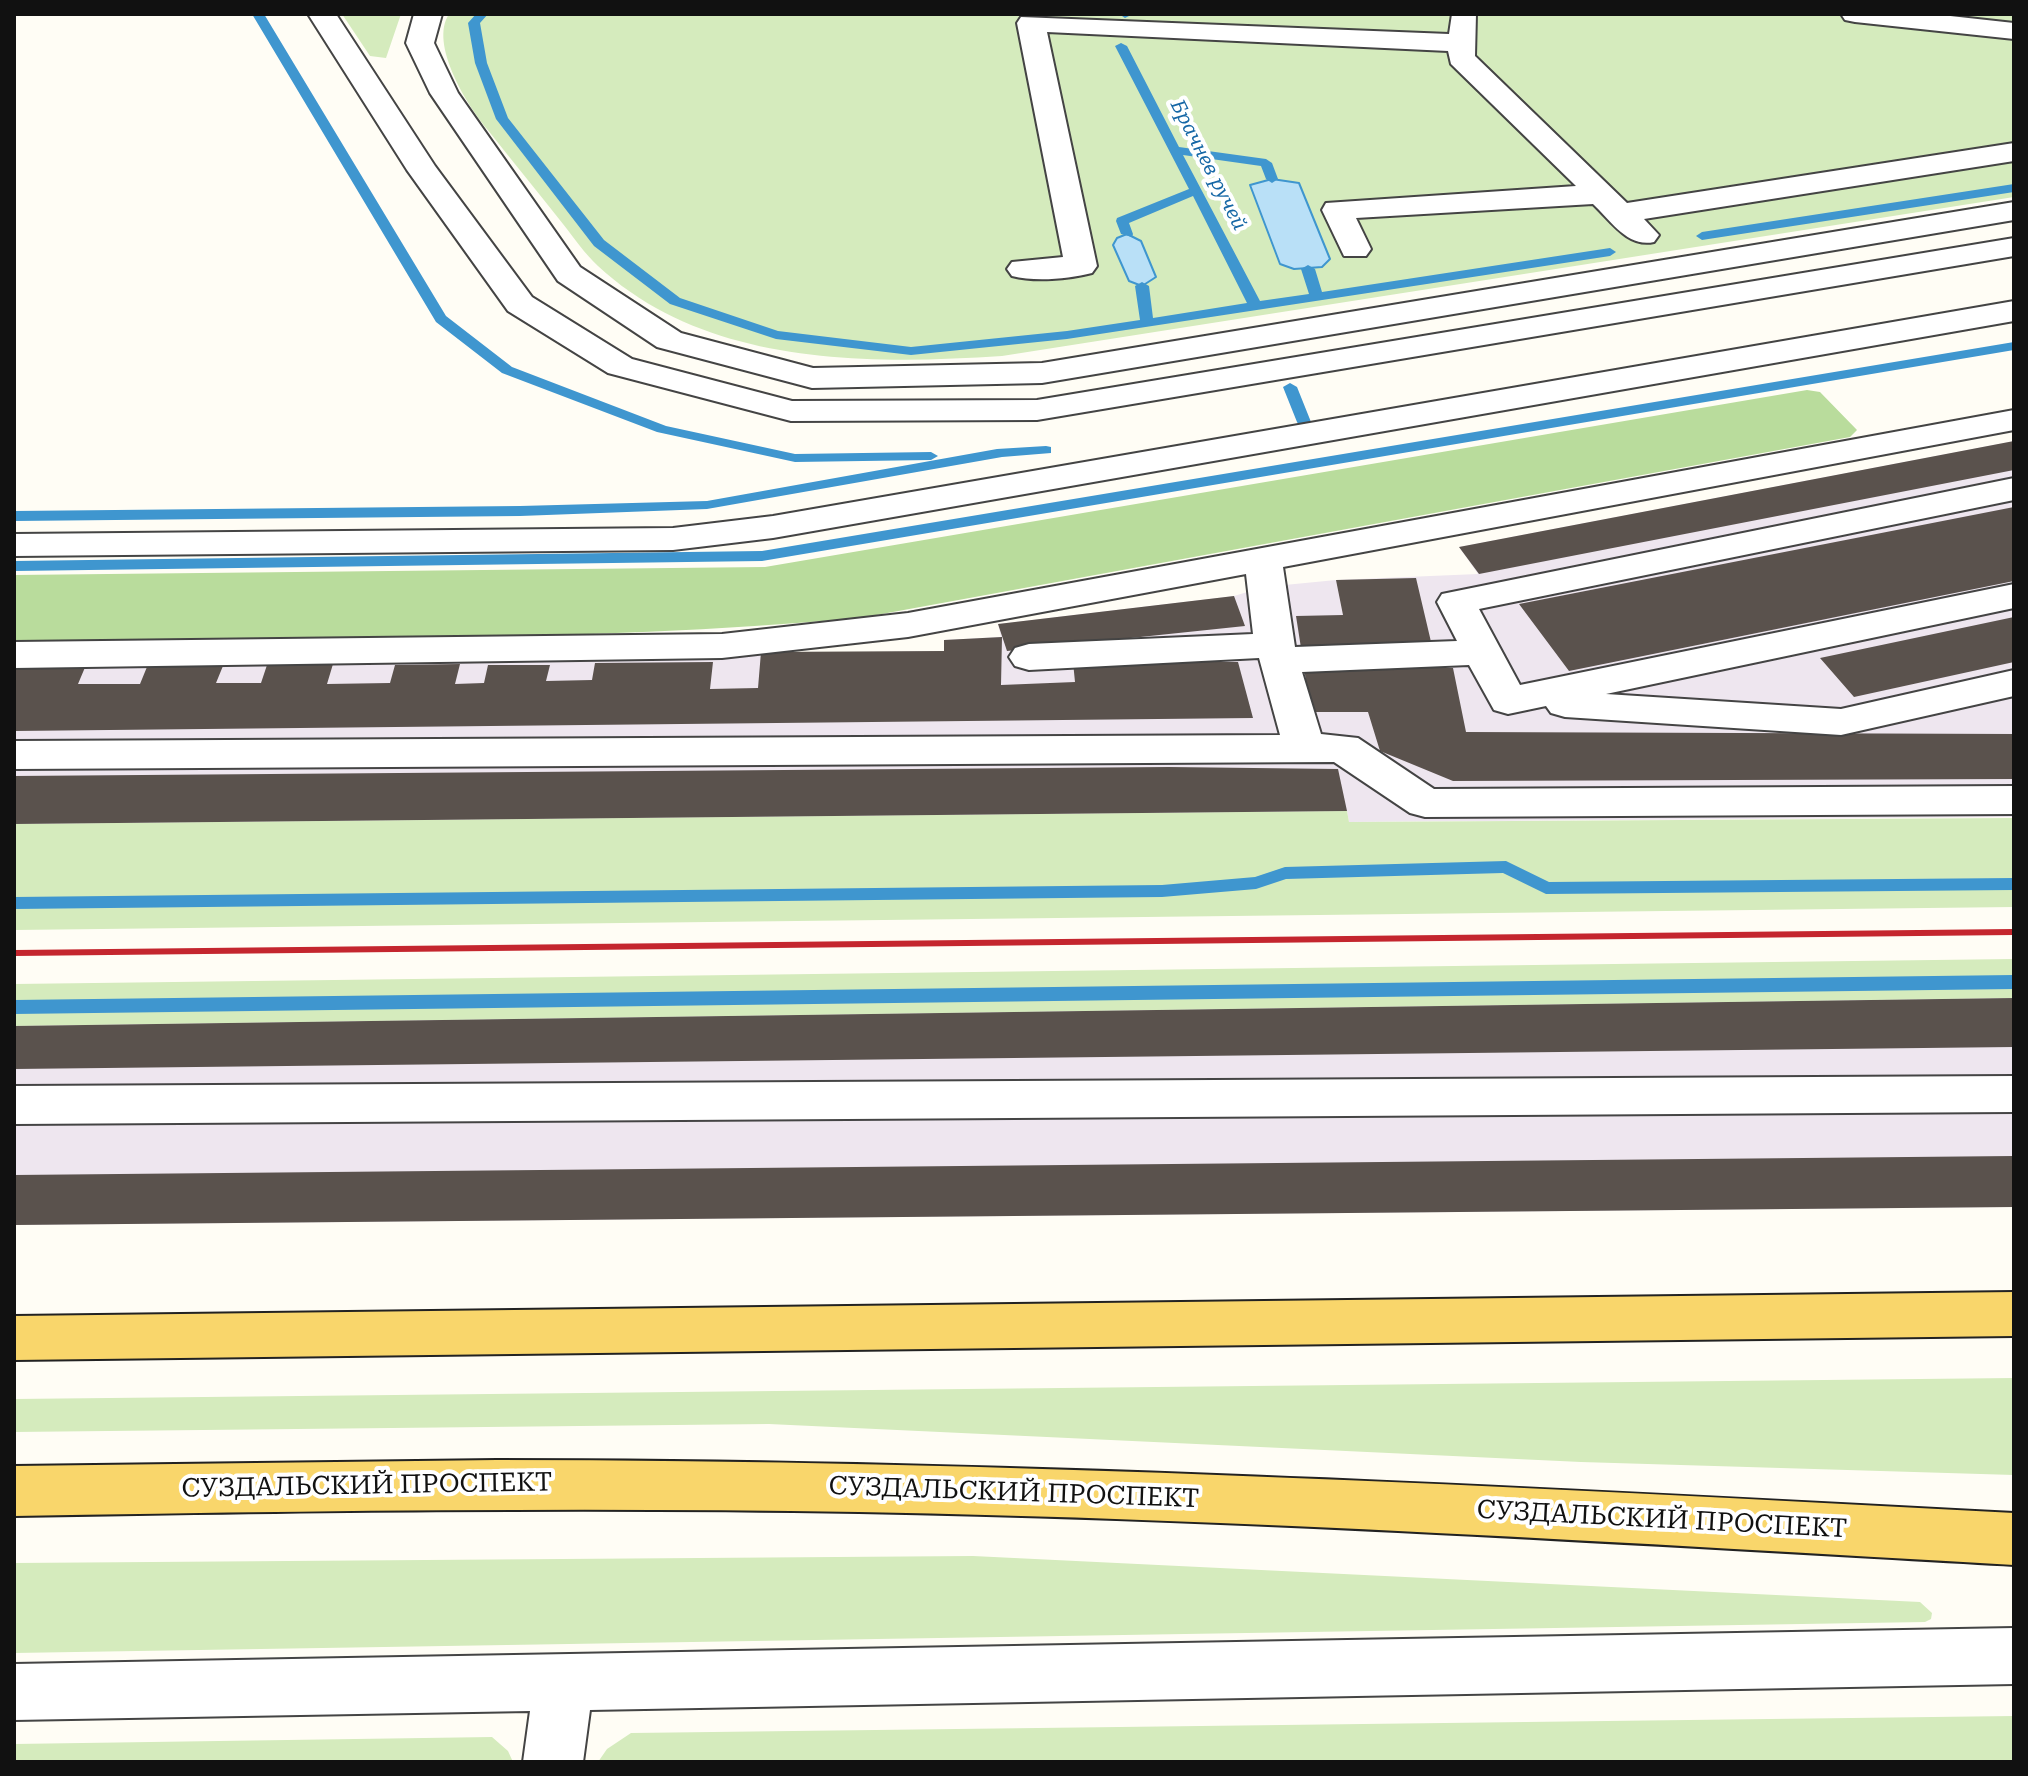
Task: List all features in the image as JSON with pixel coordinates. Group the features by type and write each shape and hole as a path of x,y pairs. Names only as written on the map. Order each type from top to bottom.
{"main road":[{"path":"14,1338 2014,1314"},
{"name":"СУЗДАЛЬСКИЙ ПРОСПЕКТ","path":"14,1491 557,1484 979,1490 1506,1511 2014,1539"}],"street":[{"path":"322,14 422,170 520,304 620,366 791,411 1037,410 2014,247"},
{"path":"428,14 420,43 444,93 569,274 669,340 812,378 1042,373 2014,211"},
{"path":"1855,14 2014,31"},
{"path":"1023,269 1081,266 1024,18 1463,29 1461,58 1676,267"},
{"path":"1355,249 1337,210 1611,204 2014,152"},
{"path":"14,545 687,538 789,525 2014,311"},
{"path":"14,655 722,646 908,625 2014,420"},
{"path":"1508,701 1456,602 2014,489"},
{"path":"1264,561 1264,587 1304,748"},
{"path":"1508,701 2014,596"},
{"path":"1029,657 1483,652"},
{"path":"1508,701 1841,722 2014,683"},
{"path":"14,755 1343,748 1425,803 2014,800"},
{"path":"14,1105 2014,1094"},
{"path":"14,1692 2014,1656"},
{"path":"553,1762 564,1683"}],"shaded area":[{"path":"2014,441 2014,817 1349,822 1347,811 14,824 14,663 944,651 944,640 1001,637 998,624 1234,596 1264,587 1336,580 1478,574 1459,547"},
{"path":"2014,998 2014,1207 14,1225 14,1026"}],"green space":[{"path":"342,14 401,14 386,58 370,56"},
{"path":"449,14 2014,14 2014,197 1002,356 896,360 788,352 736,340 687,323 640,299 598,266 479,118 461,90 447,57 444,41 444,27"},
{"path":"1807,390 1820,392 1857,430 1850,437 860,618 649,632 543,635 14,641 14,575 765,567"},
{"path":"1347,811 1349,822 2014,818 2014,907 14,930 14,824"},
{"path":"2014,959 2014,998 14,1026 14,984"},
{"path":"2014,1378 2014,1475 1581,1462 769,1424 14,1432 14,1399"},
{"path":"973,1556 1920,1602 1932,1613 1931,1619 1925,1622 14,1653 14,1563"},
{"path":"2014,1716 2014,1762 598,1762 607,1749 631,1733"},
{"path":"492,1737 508,1751 513,1762 14,1762 14,1744"}],"water":[{"path":"1272,179 1299,183 1330,259 1322,267 1294,269 1280,264 1250,185"},
{"path":"1127,234 1141,241 1156,277 1142,286 1129,281 1113,245 1117,238"}],"building":[{"path":"2014,441 2014,470 1479,574 1459,547"},
{"path":"2014,507 2014,581 1569,671 1519,604"},
{"path":"1416,578 1432,646 1301,648 1296,616 1343,615 1336,580"},
{"path":"1234,596 1245,626 1007,651 998,624"},
{"path":"2014,617 2014,662 1854,697 1820,658"},
{"path":"1002,637 1001,685 1075,682 1073,662 1238,662 1253,718 14,731 14,666 86,665 78,684 140,684 149,662 225,661 216,683 261,683 267,665 333,664 327,684 390,683 395,665 460,664 455,684 484,683 488,665 550,665 546,681 592,680 595,663 713,662 710,689 758,688 761,652 944,651 944,640"},
{"path":"1304,667 1453,668 1466,732 2014,734 2014,779 1453,781 1380,751 1368,712 1310,712"},
{"path":"1169,767 1338,769 1347,811 14,824 14,776"},
{"path":"2014,998 2014,1047 14,1069 14,1026"},
{"path":"2014,1156 2014,1207 14,1225 14,1175"}],"waterway":[{"path":"258,14 441,319 507,370 662,429 795,458 931,456"},
{"path":"482,14 474,23 481,63 502,119 599,243 675,301 776,335 911,351 1067,335 1317,297"},
{"name":"Брачнев ручей","path":"1121,46 1255,305"},
{"path":"1177,150 1266,163 1272,179"},
{"path":"1702,236 2014,188"},
{"path":"1127,234 1122,221 1195,191"},
{"path":"1317,297 1610,252"},
{"path":"1308,269 1317,297"},
{"path":"1142,286 1147,321"},
{"path":"14,566 762,556 2014,346"},
{"name":"Брачнев ручей","path":"1290,387 1304,422"},
{"path":"1002,453 1046,450"},
{"path":"997,453 1002,453"},
{"path":"14,516 520,511 707,505 1002,453"},
{"path":"14,903 1162,891 1256,883 1285,873 1506,867 1546,888 2014,884"},
{"path":"14,1007 2014,982"}],"railway":[{"path":"14,953 2014,932"}]}
